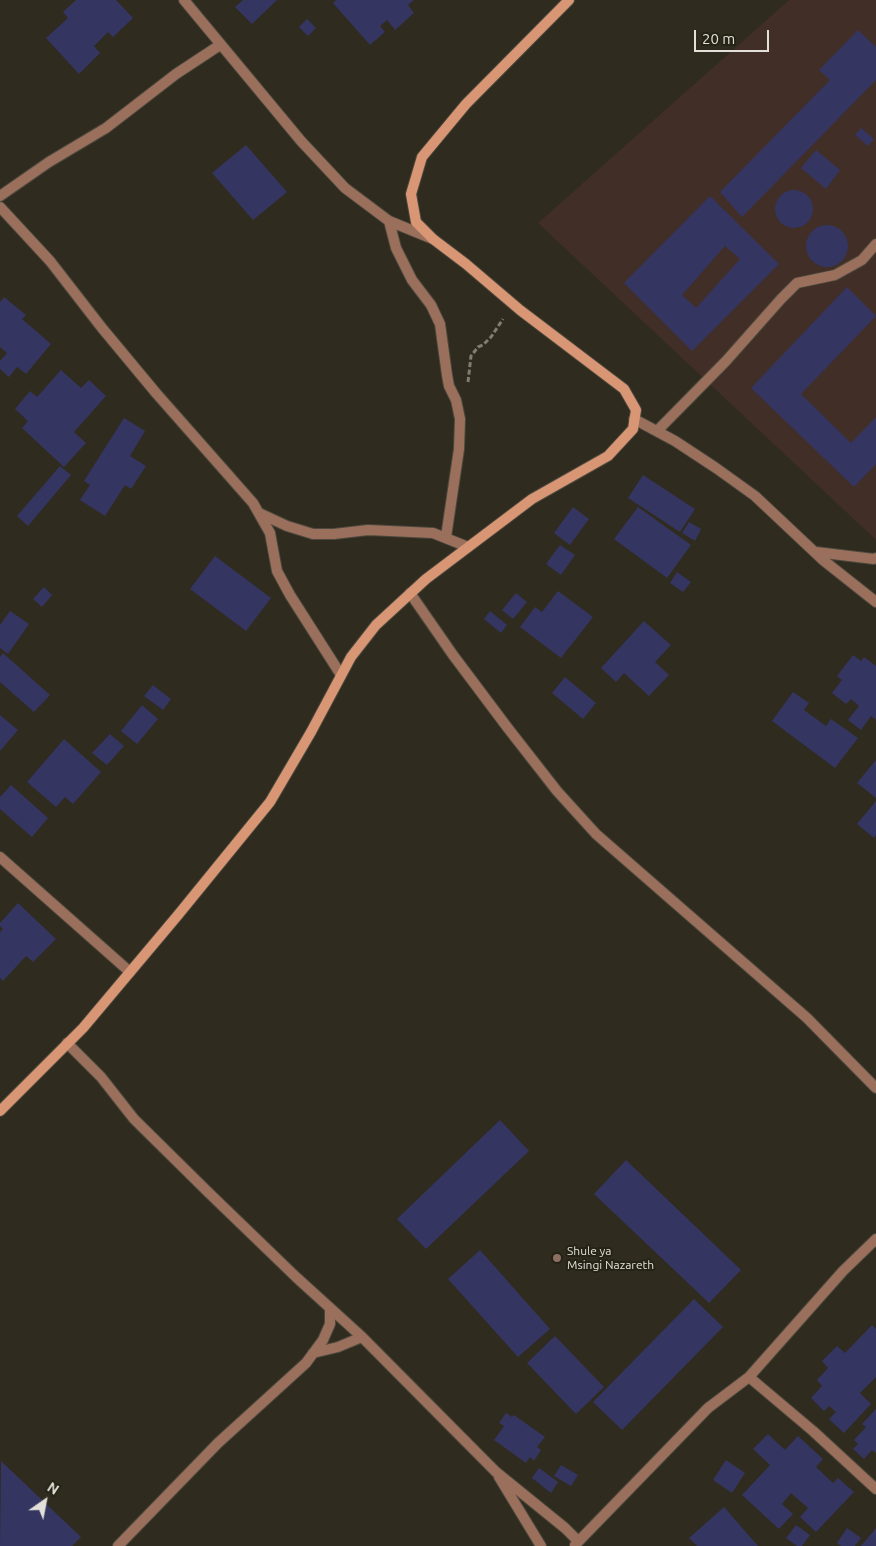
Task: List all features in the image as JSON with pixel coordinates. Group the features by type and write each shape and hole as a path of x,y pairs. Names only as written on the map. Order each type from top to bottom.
{"street":[{"path":"184,0 302,141 345,188 389,221 433,239"},
{"path":"0,1111 83,1028 270,802 311,732 351,657 376,625 426,578 532,499 608,456 633,428 636,410 624,388 513,304 433,239 416,222 411,194 422,157 466,104 569,0"},
{"path":"0,196 49,162 106,128 176,74 220,45"},
{"path":"0,207 50,261 108,336 253,504 270,533 277,570 290,595 341,675"},
{"path":"389,221 396,248 412,280 431,305 440,324 447,375 460,419 459,449 446,537"},
{"path":"657,431 797,283 835,275 862,260 876,244"},
{"path":"634,419 675,441 755,496 816,552 876,602"},
{"path":"258,513 287,526 313,534 334,534 368,530 433,534 446,537 468,547"},
{"path":"816,552 876,558"},
{"path":"410,592 496,713 558,791 596,834 807,1018 876,1088"},
{"path":"0,857 130,972"},
{"path":"68,1043 101,1077 134,1119 296,1277 362,1337 496,1472 565,1528 576,1543 708,1408 749,1377 843,1271 876,1239"},
{"path":"118,1546 218,1443 306,1363 323,1340 330,1324 330,1308"},
{"path":"313,1353 338,1347 362,1337"},
{"path":"749,1377 813,1431 876,1489"},
{"path":"496,1472 541,1546"}],"path":[{"path":"457,405 467,387 471,356 478,347 491,337 513,304"}],"shaded area":[{"path":"789,0 876,0 876,540 538,223"}],"building":[{"path":"76,0 116,0 133,18 113,37 108,32 94,46 100,53 79,74 46,38 68,18 63,12"},
{"path":"243,0 277,0 252,24 235,7"},
{"path":"336,0 414,0 408,5 414,13 395,30 387,20 380,26 385,32 370,45 333,3"},
{"path":"307,19 316,28 308,36 299,27"},
{"path":"858,30 876,47 876,80 742,217 720,192 830,80 819,70"},
{"path":"861,128 874,139 868,146 855,135"},
{"path":"246,145 287,192 253,220 212,173"},
{"path":"816,150 840,170 826,189 801,168"},
{"path":"794,190 808,195 813,209 808,223 794,228 780,223 775,209 780,195"},
{"path":"710,196 779,264 692,351 624,283","holes":["725,246 740,259 696,308 682,295"]},
{"path":"831,225 839,228 845,234 848,246 845,258 839,264 823,267 815,264 809,258 806,242 809,234 815,228"},
{"path":"847,287 876,316 801,394 851,443 876,417 876,464 854,487 751,388"},
{"path":"4,297 26,315 22,319 51,344 26,374 17,367 9,377 0,369 0,361 7,353 0,347 0,302"},
{"path":"61,370 81,388 89,380 106,396 74,432 86,443 64,467 22,428 28,421 15,409 30,391 37,397"},
{"path":"124,418 145,431 130,456 146,466 131,489 125,485 105,516 80,500 90,485 84,481"},
{"path":"60,466 71,475 28,526 17,516"},
{"path":"643,475 695,509 680,532 628,498"},
{"path":"573,507 589,519 570,545 554,533"},
{"path":"638,507 691,545 667,578 614,539"},
{"path":"689,522 701,529 695,541 682,533"},
{"path":"560,545 575,555 561,575 546,564"},
{"path":"215,556 271,598 246,631 190,589"},
{"path":"677,572 691,582 683,592 670,583"},
{"path":"44,587 52,595 42,607 33,599"},
{"path":"558,591 593,617 561,658 520,627 535,607 542,612"},
{"path":"516,593 527,602 513,619 502,610"},
{"path":"10,611 29,624 8,654 0,648 0,625"},
{"path":"490,611 507,625 501,633 484,619"},
{"path":"644,621 671,645 655,662 669,675 649,696 624,673 616,682 601,668"},
{"path":"3,653 50,695 34,712 0,682 0,657"},
{"path":"853,655 861,661 864,657 876,666 876,720 871,716 861,730 848,720 859,706 851,699 846,704 832,693 842,680 837,676"},
{"path":"565,677 596,703 583,719 552,693"},
{"path":"153,685 171,699 163,710 144,696"},
{"path":"793,692 809,703 804,710 826,726 831,719 858,738 835,768 772,721"},
{"path":"142,705 158,719 137,744 121,731"},
{"path":"0,715 18,730 0,751"},
{"path":"110,734 124,746 107,765 92,753"},
{"path":"64,739 101,772 73,804 65,797 56,807 27,782"},
{"path":"876,760 876,798 857,783"},
{"path":"11,785 48,818 32,837 0,809 0,797"},
{"path":"876,801 876,835 874,838 857,824"},
{"path":"18,903 56,939 33,962 26,956 3,981 0,978 0,932 3,929 0,923"},
{"path":"500,1120 529,1151 426,1249 397,1219"},
{"path":"626,1160 741,1270 709,1303 594,1194"},
{"path":"480,1250 550,1329 518,1357 448,1279"},
{"path":"694,1299 723,1327 622,1430 593,1402"},
{"path":"872,1325 876,1329 876,1377 860,1393 871,1404 844,1433 829,1419 836,1412 829,1406 824,1411 811,1398 822,1386 817,1380 828,1368 822,1361 837,1346 845,1353"},
{"path":"555,1336 604,1387 576,1414 527,1363"},
{"path":"876,1409 876,1453 872,1450 864,1459 853,1449 858,1444 854,1440 866,1427 862,1424"},
{"path":"506,1413 512,1417 514,1415 545,1437 537,1447 541,1450 534,1461 530,1457 526,1463 494,1440 504,1426 499,1423"},
{"path":"768,1434 785,1450 798,1436 823,1459 816,1467 833,1483 838,1478 854,1492 816,1532 800,1517 808,1508 791,1493 782,1504 793,1514 779,1529 742,1495 770,1465 753,1449"},
{"path":"726,1460 745,1473 732,1493 713,1480"},
{"path":"1,1461 81,1537 72,1546 0,1546"},
{"path":"561,1465 578,1475 571,1486 554,1476"},
{"path":"539,1468 558,1482 551,1493 532,1478"},
{"path":"724,1507 758,1546 697,1546 689,1538"},
{"path":"796,1525 810,1535 802,1546 797,1546 786,1538"},
{"path":"847,1528 861,1538 855,1546 841,1546 837,1543"},
{"path":"876,1528 876,1546 861,1546"}],"place":[{"name":"Shule ya Msingi Nazareth","path":"557,1258"}]}
